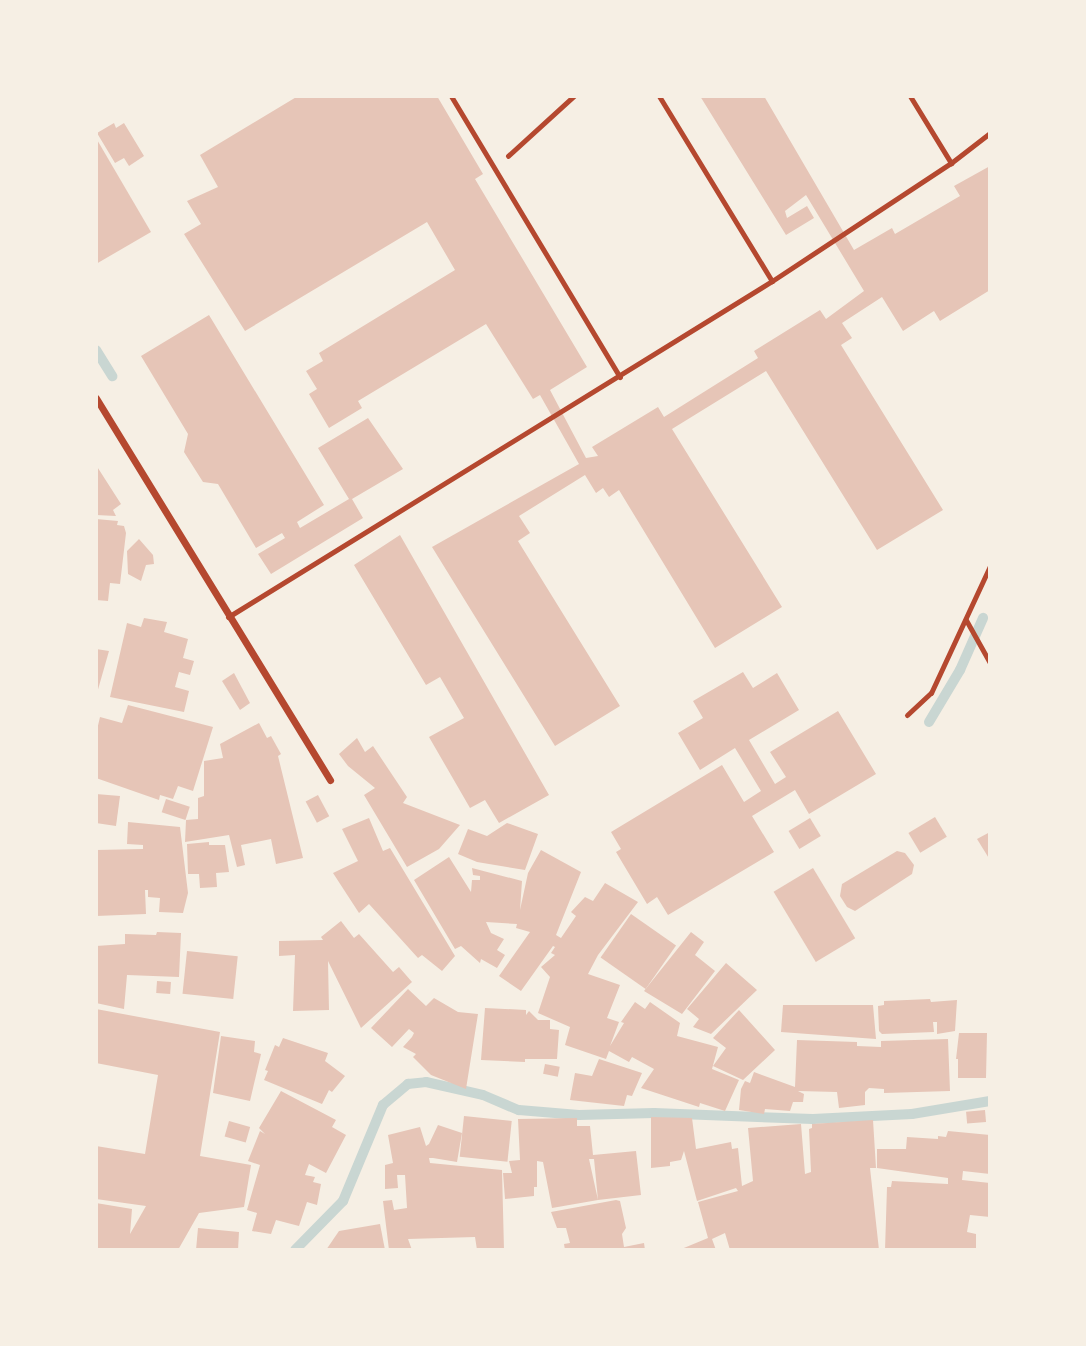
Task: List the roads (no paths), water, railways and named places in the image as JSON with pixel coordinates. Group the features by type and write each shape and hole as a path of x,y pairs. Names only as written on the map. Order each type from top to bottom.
{"street":[{"path":"96,397 330,780"}],"lane":[{"path":"452,96 620,377"},
{"path":"659,96 772,281"},
{"path":"910,96 951,163"},
{"path":"228,617 772,281 951,163 990,133"},
{"path":"907,715 931,693 990,566"},
{"path":"966,620 990,663"}],"waterway":[{"path":"96,350 112,376"},
{"path":"929,722 960,670 983,618"},
{"path":"295,1250 343,1201 383,1105 408,1084 426,1082 483,1095 519,1110 579,1115 654,1113 813,1119 912,1114 990,1101"}]}
